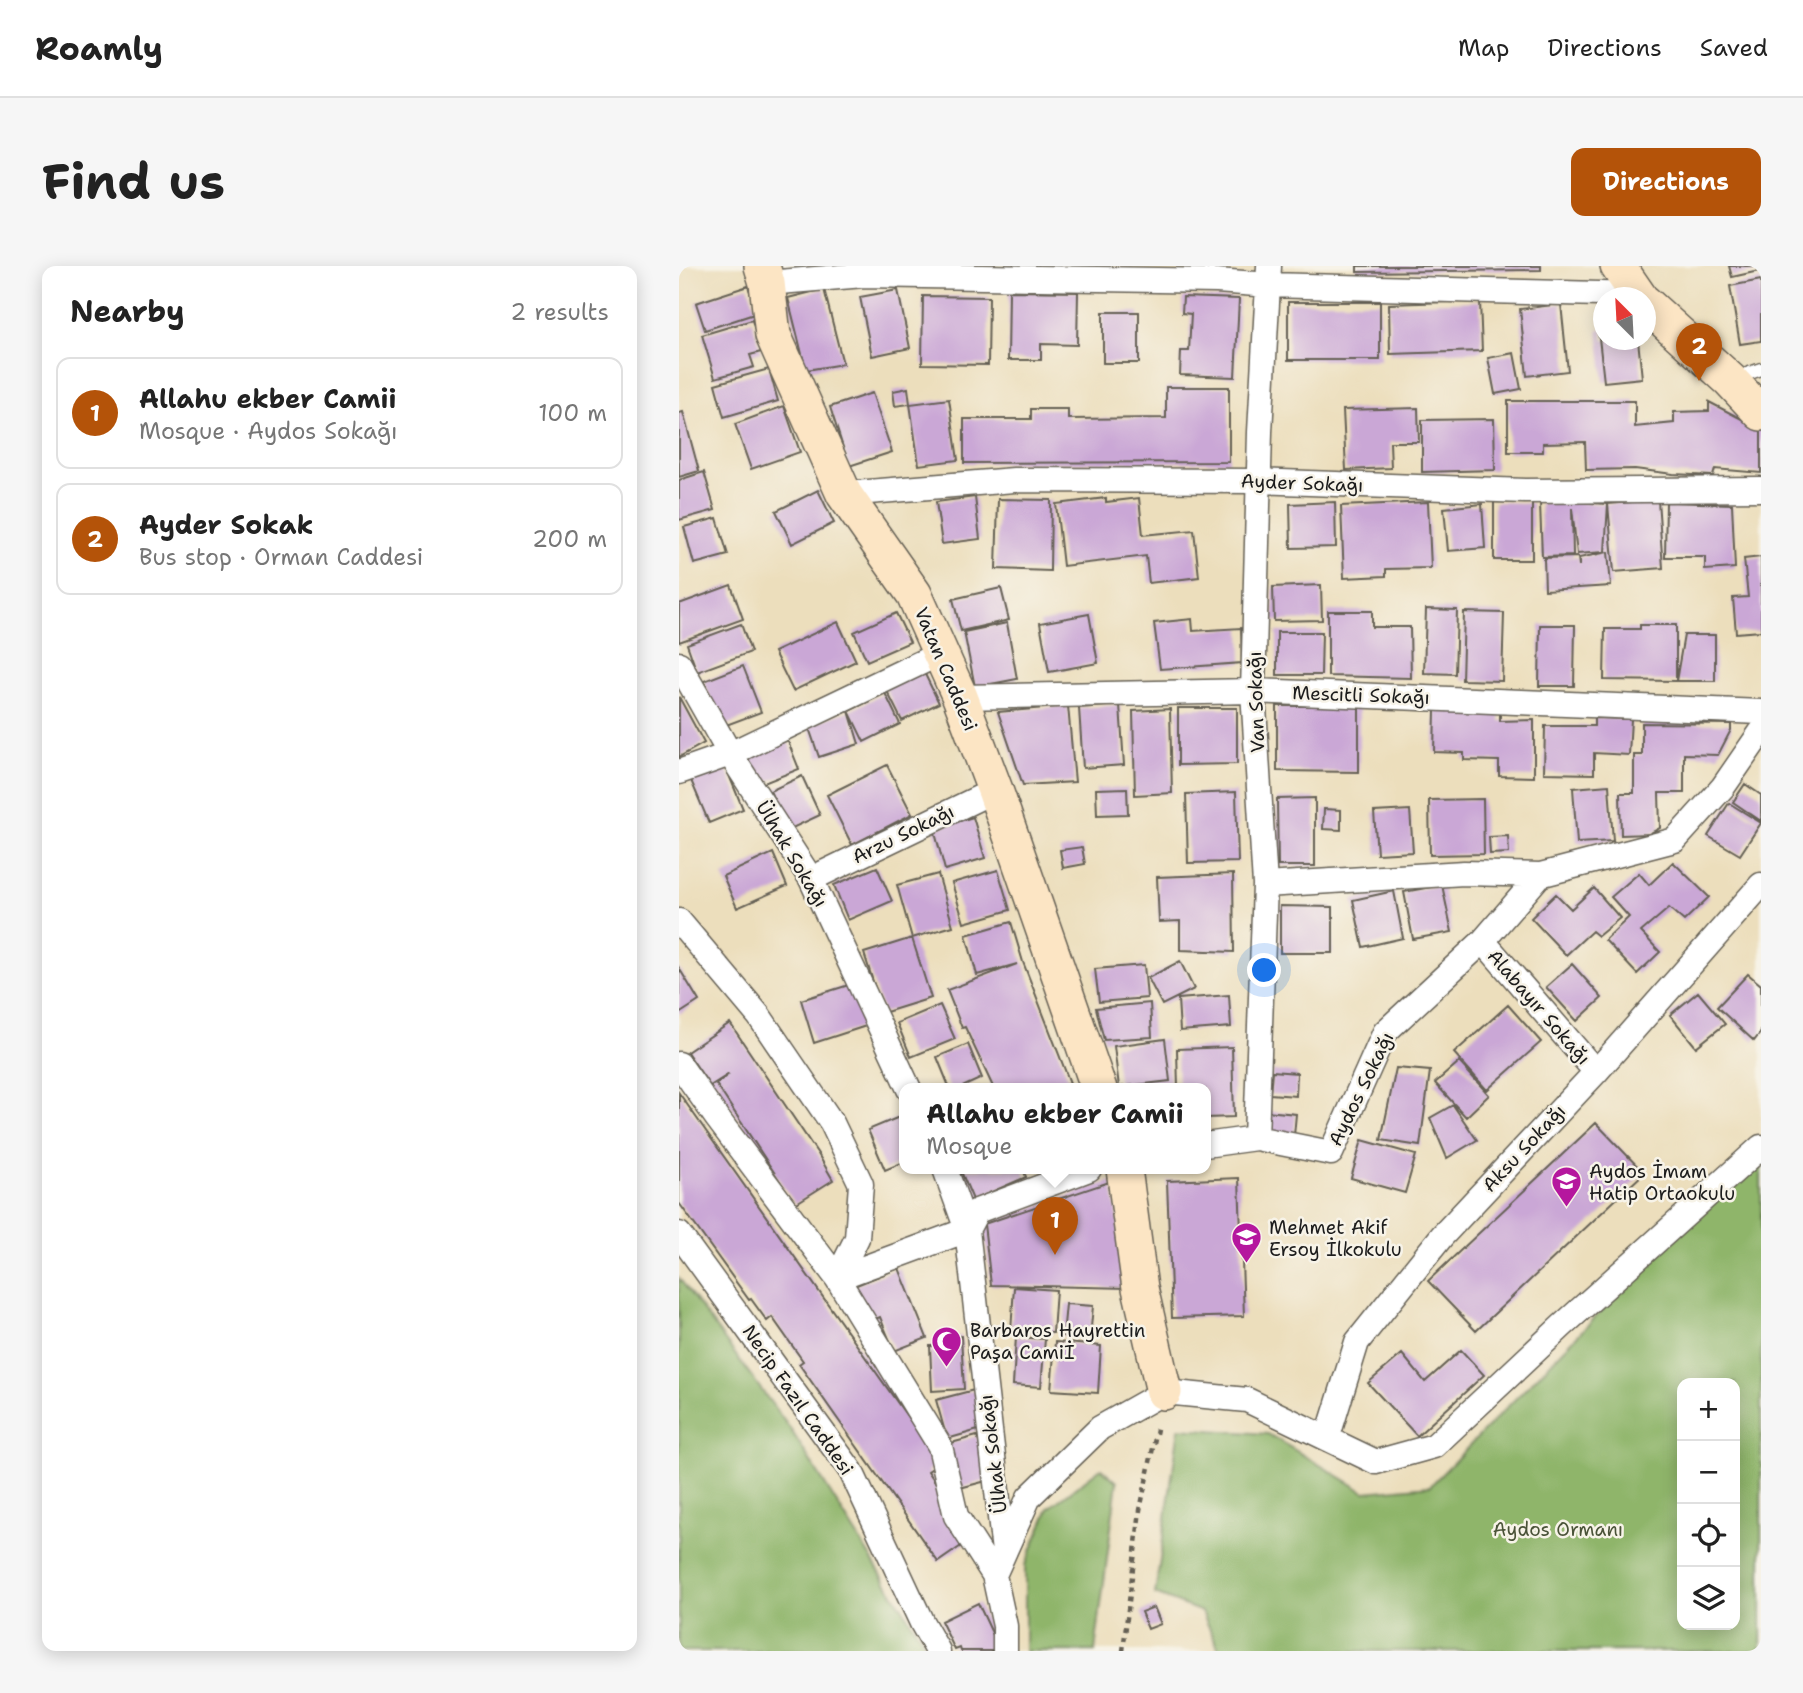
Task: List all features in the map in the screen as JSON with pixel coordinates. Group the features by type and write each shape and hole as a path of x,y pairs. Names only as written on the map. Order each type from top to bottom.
{"street":[{"path":"1618,266 1633,287"},
{"path":"764,274 1217,281 1269,276 1593,295"},
{"name":"Vatan Caddesi","path":"764,274 773,335 844,494 914,594 960,697 1097,1083"},
{"name":"Van Sokağı","path":"1255,1138 1265,886 1253,691 1258,481 1269,276"},
{"path":"1656,309 1745,375 1761,413"},
{"name":"Ayder Sokağı","path":"844,494 1014,480 1258,481 1525,491 1761,489"},
{"path":"679,772 730,754 941,653"},
{"name":"Ülhak Sokağı","path":"679,664 730,754 811,879 906,1083"},
{"name":"Mescitli Sokağı","path":"960,697 1253,691 1761,712"},
{"path":"1265,886 1464,873 1540,875 1675,840 1723,788 1761,732"},
{"name":"Arzu Sokağı","path":"811,879 995,790"},
{"name":"Aydos Sokağı","path":"1211,1144 1255,1138 1331,1153 1385,1032 1483,942 1540,875"},
{"name":"Aksu Sokağı","path":"1328,1436 1357,1342 1442,1236 1596,1072 1761,885"},
{"path":"679,921 759,1016 832,1123 861,1184 857,1238 837,1278"},
{"name":"Alabayır Sokağı","path":"1483,942 1596,1072"},
{"path":"679,1064 837,1278 940,1446 956,1516 993,1575 1005,1626 1005,1651"},
{"path":"993,1575 1028,1497 1100,1428 1164,1392 1247,1400 1376,1461 1434,1446 1563,1325 1761,1147"},
{"name":"Ülhak Sokağı","path":"947,1174 967,1230 1004,1552"},
{"path":"837,1278 967,1230 977,1212 1076,1174"},
{"path":"1125,1174 1140,1288 1164,1392"},
{"name":"Necip Fazıl Caddesi","path":"679,1234 851,1471 922,1623 938,1651"}],"path":[{"path":"1123,1651 1140,1510 1164,1392"}],"green space":[{"name":"Aydos Ormanı","path":"1761,1148 1761,1651 1220,1651 1202,1612 1155,1594 1179,1428 1268,1434 1365,1492 1430,1486"},
{"path":"679,1278 791,1430 929,1651 679,1651"},
{"path":"1101,1468 1117,1482 1095,1651 1025,1651 1025,1565 1049,1508"}],"building":[{"path":"1357,266 1541,266 1541,270 1357,272"},
{"path":"1729,266 1758,266 1759,271 1732,277"},
{"path":"1761,280 1761,341 1740,344 1730,286"},
{"path":"748,286 757,313 705,330 696,303"},
{"path":"824,289 843,364 806,370 788,298"},
{"path":"898,290 910,348 872,356 860,297"},
{"path":"1009,291 1078,292 1077,345 1041,344 1041,360 1008,360"},
{"path":"923,296 989,297 988,365 922,364"},
{"path":"1183,297 1239,299 1235,377 1180,375 1181,351 1189,351 1191,314 1182,313"},
{"path":"1480,301 1482,351 1390,354 1389,304"},
{"path":"1288,302 1380,302 1380,360 1288,360"},
{"path":"1561,304 1568,371 1527,376 1520,309"},
{"path":"1103,312 1139,312 1139,363 1103,363"},
{"path":"752,320 761,352 750,355 754,367 715,378 702,335"},
{"path":"1600,350 1639,350 1642,378 1604,382"},
{"path":"1514,353 1521,389 1495,394 1488,358"},
{"path":"769,369 778,401 724,417 715,384"},
{"path":"1166,387 1229,387 1229,462 964,463 964,419 1031,419 1031,409 1068,409 1068,419 1166,418"},
{"path":"908,388 910,404 895,406 893,391"},
{"path":"872,393 892,452 849,466 830,407"},
{"path":"949,399 958,460 919,465 910,404"},
{"path":"1508,401 1635,401 1635,427 1674,423 1674,412 1709,411 1709,402 1761,429 1761,473 1715,469 1713,476 1635,469 1586,470 1585,442 1543,443 1543,452 1508,452"},
{"path":"784,406 800,452 751,469 735,424"},
{"path":"1418,408 1419,442 1390,442 1391,468 1346,470 1343,410"},
{"path":"683,412 699,471 679,477 679,413"},
{"path":"1494,419 1495,470 1422,472 1422,420"},
{"path":"704,472 715,510 679,520 679,480"},
{"path":"818,490 834,523 792,544 776,511"},
{"path":"975,497 980,539 942,544 936,502"},
{"path":"1106,498 1106,502 1139,498 1143,535 1194,530 1199,577 1149,583 1146,556 1063,566 1056,504"},
{"path":"998,499 1051,500 1050,571 996,569"},
{"path":"1658,500 1663,568 1614,572 1608,504"},
{"path":"1335,502 1336,547 1291,548 1290,504"},
{"path":"1428,502 1431,568 1386,569 1386,576 1344,578 1341,506"},
{"path":"1494,502 1532,503 1532,560 1494,560"},
{"path":"1666,502 1732,504 1735,568 1705,570 1705,557 1665,557"},
{"path":"1540,503 1608,504 1605,552 1577,554 1572,508 1573,556 1542,557"},
{"path":"1482,504 1485,548 1448,551 1444,508"},
{"path":"717,518 728,555 694,564 684,527"},
{"path":"1608,552 1611,586 1545,590 1544,558 1578,557 1579,566 1579,558"},
{"path":"1761,557 1761,631 1736,633 1733,598 1748,597 1744,559"},
{"path":"731,585 743,619 679,642 679,604"},
{"path":"1321,585 1322,620 1274,621 1273,587"},
{"path":"1001,588 1009,620 961,631 953,599"},
{"path":"1426,609 1457,610 1455,674 1424,673"},
{"path":"1328,611 1372,611 1372,627 1410,627 1411,678 1328,676"},
{"path":"1464,612 1504,613 1502,681 1462,680"},
{"path":"896,613 910,642 867,661 854,632"},
{"path":"1089,614 1098,663 1049,672 1040,623"},
{"path":"1192,619 1193,631 1241,628 1242,663 1160,669 1154,623"},
{"path":"838,622 856,661 793,691 774,652"},
{"path":"1007,623 1017,679 975,687 964,632"},
{"path":"741,624 751,652 697,672 687,644"},
{"path":"1540,625 1575,625 1574,686 1539,686"},
{"path":"1640,625 1676,625 1676,681 1604,680 1605,629 1640,629"},
{"path":"1277,632 1322,632 1321,675 1277,675"},
{"path":"1684,635 1715,635 1715,681 1676,681"},
{"path":"920,664 939,703 902,721 883,683"},
{"path":"743,666 761,712 721,727 704,681"},
{"path":"885,693 900,724 864,742 849,711"},
{"path":"679,697 704,743 679,757"},
{"path":"1120,705 1124,765 1083,768 1079,708"},
{"path":"1068,706 1075,782 1023,785 998,712"},
{"path":"1277,706 1359,706 1359,772 1277,771"},
{"path":"1178,708 1237,708 1237,764 1178,765"},
{"path":"1170,709 1172,793 1135,795 1133,711"},
{"path":"1500,709 1500,721 1534,720 1534,777 1499,776 1499,761 1464,760 1464,753 1434,752 1435,710"},
{"path":"849,711 859,744 819,757 808,725"},
{"path":"1594,718 1631,719 1629,755 1594,753 1594,774 1544,773 1545,726 1594,726"},
{"path":"1642,723 1731,724 1731,730 1718,755 1684,754 1684,793 1659,793 1660,828 1649,834 1621,835 1620,793 1634,793 1634,755 1642,755"},
{"path":"785,734 799,769 759,785 745,751"},
{"path":"724,763 743,809 709,823 690,778"},
{"path":"887,765 912,814 852,845 827,795"},
{"path":"802,776 820,815 788,830 770,791"},
{"path":"1745,784 1761,795 1761,821 1733,802"},
{"path":"1609,785 1613,841 1577,843 1573,788"},
{"path":"1127,788 1128,814 1097,815 1096,789"},
{"path":"1236,792 1238,862 1188,863 1186,794"},
{"path":"1315,798 1315,866 1278,866 1277,799"},
{"path":"1483,799 1484,854 1430,855 1429,800"},
{"path":"1729,803 1761,823 1740,855 1708,836"},
{"path":"1324,809 1341,810 1341,830 1323,829"},
{"path":"1410,810 1413,852 1377,854 1374,812"},
{"path":"973,817 985,858 945,870 934,829"},
{"path":"1508,836 1509,853 1490,854 1489,837"},
{"path":"1082,847 1085,864 1063,868 1060,850"},
{"path":"773,853 787,886 737,908 723,876"},
{"path":"1673,862 1709,897 1684,921 1669,908 1641,932 1660,952 1637,974 1605,940 1629,917 1611,897 1639,873 1649,885"},
{"path":"877,867 892,901 848,920 834,885"},
{"path":"998,870 1010,910 964,923 952,883"},
{"path":"938,874 953,926 912,938 897,885"},
{"path":"1233,874 1234,952 1180,950 1180,921 1159,922 1157,877"},
{"path":"1442,885 1452,932 1413,939 1404,892"},
{"path":"1594,888 1620,918 1598,936 1592,931 1566,955 1531,918 1556,894 1571,909"},
{"path":"1394,891 1403,938 1363,947 1353,900"},
{"path":"1280,906 1333,907 1333,953 1280,953"},
{"path":"1011,922 1023,962 1070,1083 991,1083 965,1027 962,1028 947,990 1017,964 977,975 966,935"},
{"path":"912,938 931,998 883,1013 864,953"},
{"path":"1180,961 1194,989 1162,1005 1148,978"},
{"path":"1572,964 1602,998 1577,1021 1546,987"},
{"path":"1144,965 1147,998 1099,1002 1095,969"},
{"path":"679,968 699,1001 679,1014"},
{"path":"1748,974 1761,985 1761,1032 1754,1041 1717,1007"},
{"path":"852,984 866,1026 814,1043 801,1000"},
{"path":"1698,992 1725,1024 1696,1047 1670,1015"},
{"path":"1229,995 1231,1027 1180,1031 1178,999"},
{"path":"1150,1003 1152,1037 1104,1040 1096,1008"},
{"path":"940,1005 955,1039 911,1057 897,1023"},
{"path":"1508,1005 1541,1042 1487,1090 1454,1053"},
{"path":"730,1023 833,1180 795,1204 716,1084 729,1074 710,1086 687,1052"},
{"path":"1165,1039 1170,1081 1119,1083 1114,1046"},
{"path":"968,1044 982,1078 971,1083 948,1083 937,1057"},
{"path":"1232,1047 1234,1117 1211,1118 1211,1083 1178,1083 1177,1049"},
{"path":"1459,1062 1489,1095 1466,1117 1435,1083"},
{"path":"1396,1068 1430,1071 1420,1146 1381,1140"},
{"path":"1272,1071 1297,1073 1296,1096 1270,1094"},
{"path":"679,1093 940,1463 928,1471 950,1504 967,1542 938,1562 799,1364 803,1361 772,1317 767,1321 751,1299 749,1300 679,1203"},
{"path":"1453,1105 1477,1140 1447,1158 1430,1118"},
{"path":"1266,1111 1296,1114 1294,1136 1264,1134"},
{"path":"899,1117 899,1164 885,1170 868,1130"},
{"path":"1596,1123 1644,1173 1476,1331 1428,1281"},
{"path":"1362,1140 1416,1155 1405,1193 1351,1178"},
{"path":"962,1174 1025,1174 1026,1177 973,1200"},
{"path":"1239,1178 1244,1316 1172,1318 1167,1181"},
{"path":"1112,1181 1128,1288 991,1285 984,1224"},
{"path":"899,1268 927,1338 894,1351 880,1317 868,1322 854,1286"},
{"path":"1014,1287 1056,1290 1053,1333 1011,1331"},
{"path":"1066,1304 1093,1306 1090,1338 1063,1336"},
{"name":"Barbaros Hayrettin Paşa Camiİ","path":"961,1336 964,1389 932,1391 930,1346 939,1346 939,1338"},
{"path":"1016,1337 1045,1339 1041,1387 1013,1385"},
{"path":"1055,1342 1101,1346 1098,1393 1051,1390"},
{"path":"1461,1350 1484,1375 1417,1436 1368,1383 1402,1354 1425,1382"},
{"path":"974,1390 985,1428 947,1439 936,1400"},
{"path":"977,1436 990,1480 956,1489 944,1445"},
{"path":"978,1603 999,1648 993,1651 961,1651 960,1648 955,1650 941,1621"},
{"path":"1154,1607 1161,1624 1148,1629 1141,1612"}],"place":[{"name":"Ayder Sokak","path":"1699,381"},
{"name":"Aydos İmam Hatip Ortaokulu","path":"1566,1209"},
{"name":"Allahu ekber Camii","path":"1055,1255"},
{"name":"Mehmet Akif Ersoy İlkokulu","path":"1246,1265"},
{"name":"Barbaros Hayrettin Paşa Camiİ","path":"947,1368"}]}
